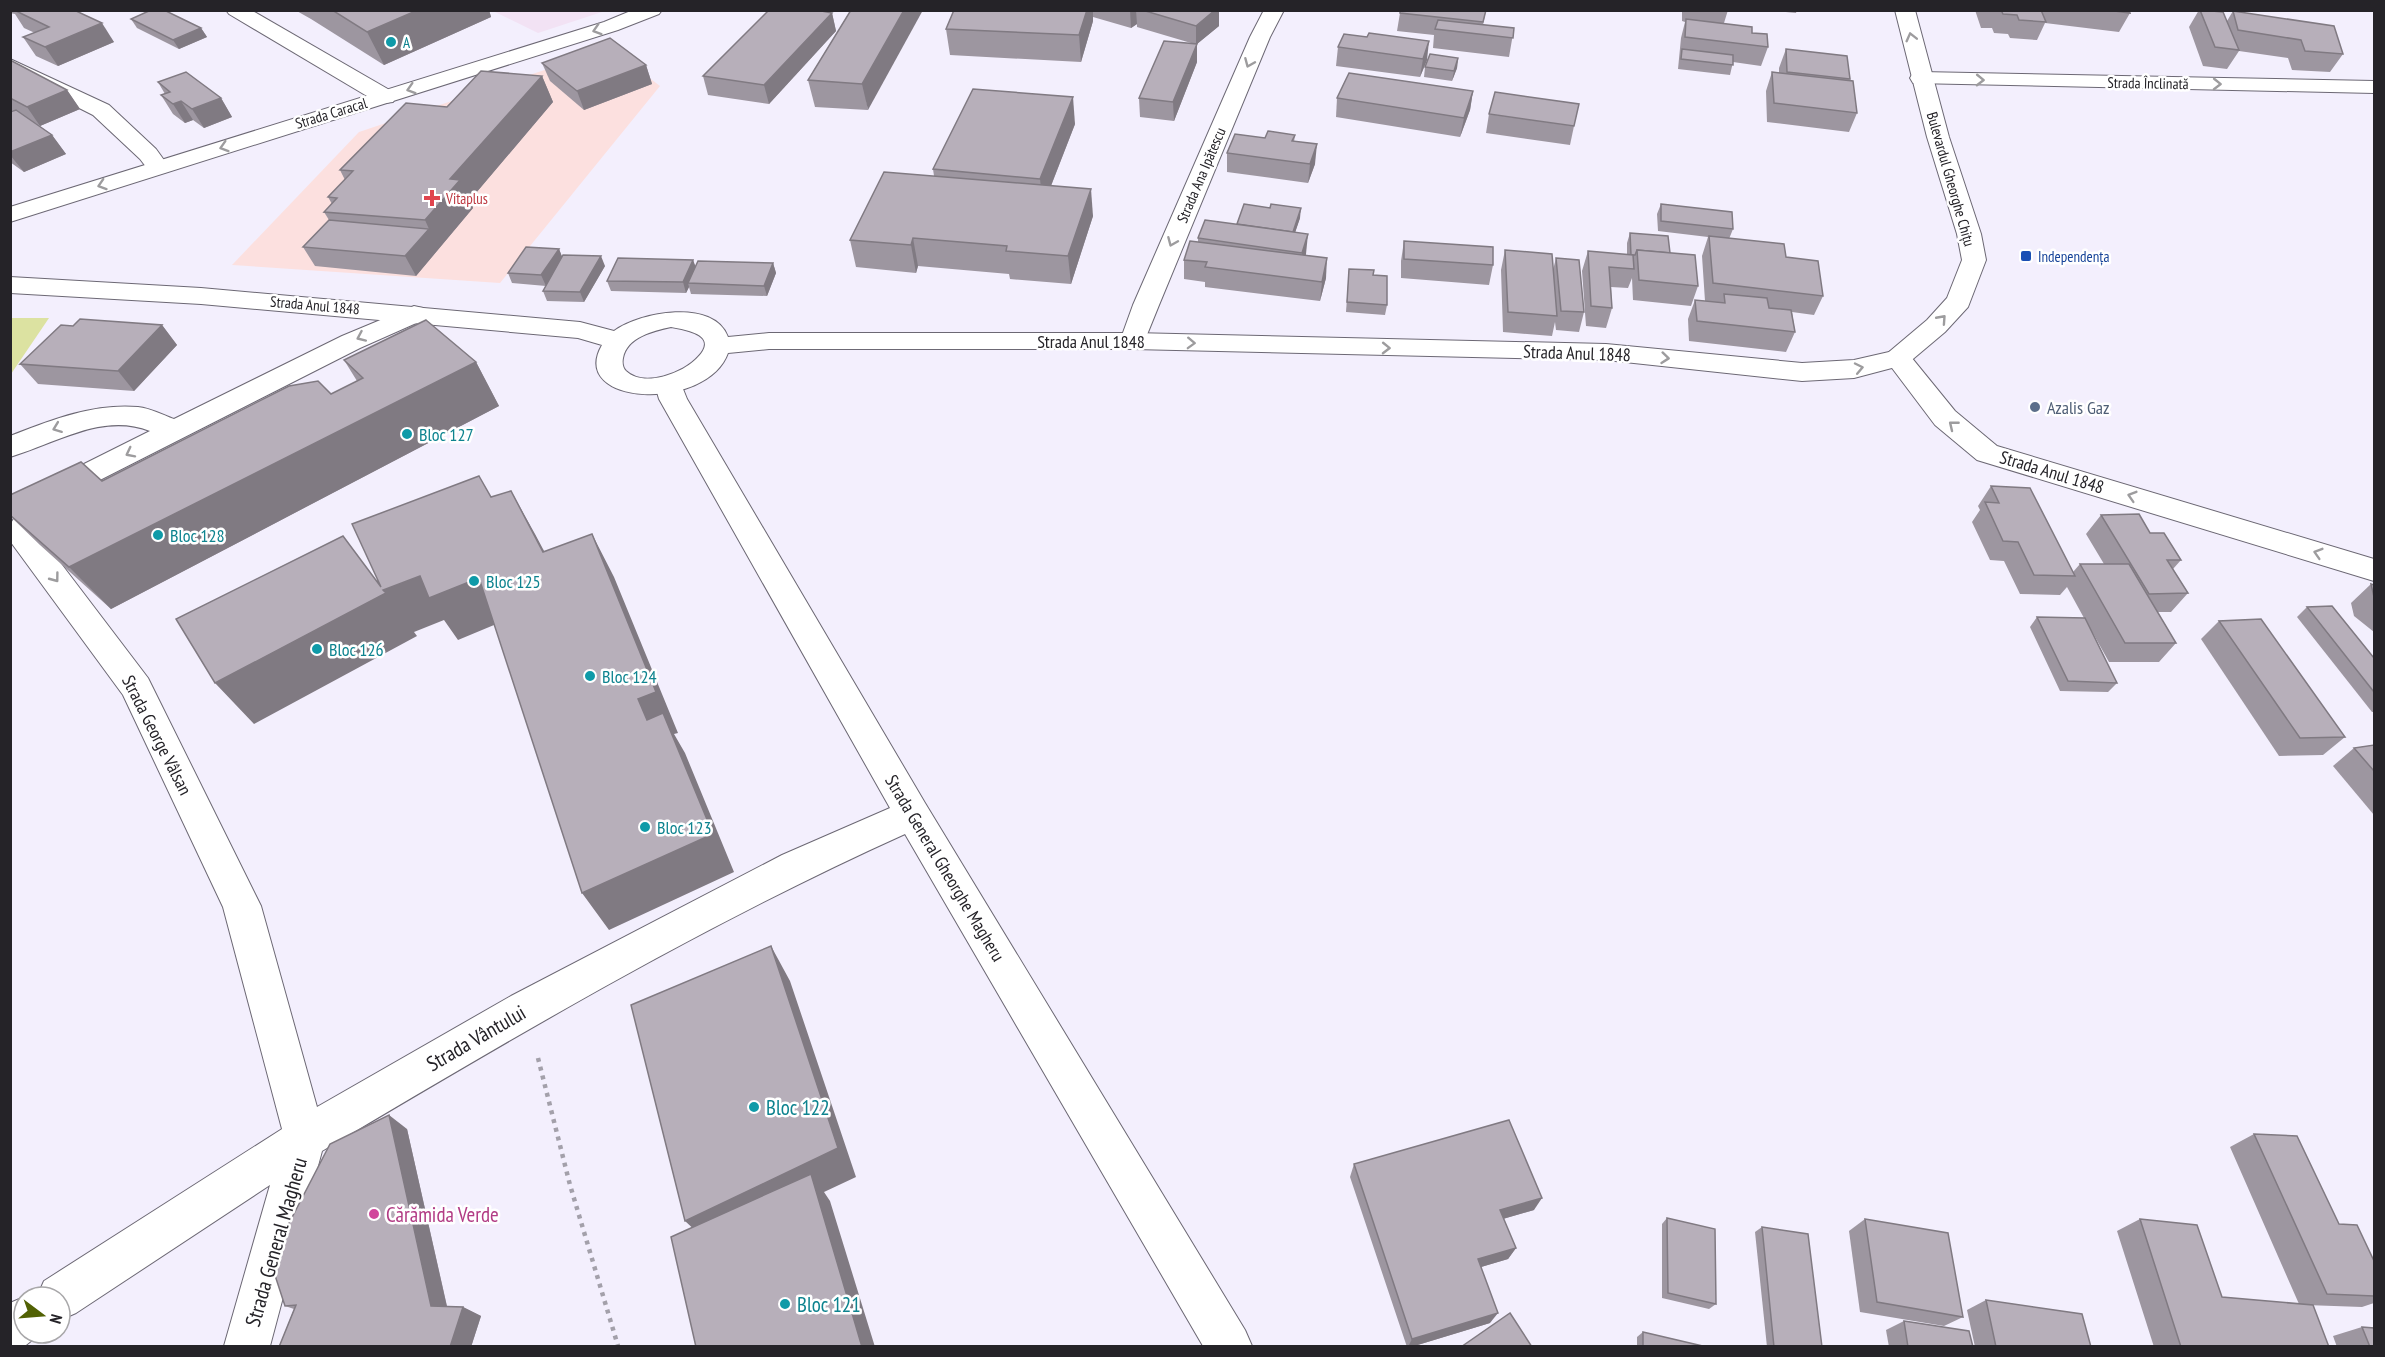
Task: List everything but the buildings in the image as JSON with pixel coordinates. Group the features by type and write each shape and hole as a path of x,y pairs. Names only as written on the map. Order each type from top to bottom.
{"street":[{"path":"236,10 385,97"},
{"name":"Strada Caracal","path":"10,214 385,97 652,10"},
{"name":"Strada Ana Ipătescu","path":"1133,341 1255,47 1275,10"},
{"name":"Bulevardul Gheorghe Chițu","path":"1898,358 1936,326 1959,301 1974,260 1969,234 1922,78 1905,10"},
{"path":"10,64 101,110 148,154 158,167"},
{"name":"Strada Înclinată","path":"1922,78 2374,87"},
{"name":"Strada Anul 1848","path":"10,285 201,296 414,314 580,330 618,341"},
{"name":"Strada George Vâlsan","path":"305,1138 242,906 136,687 21,533 35,507 82,477 351,342 414,314"},
{"path":"671,319 690,320 705,326 715,334 718,346 712,362 695,376 669,385 648,388 629,385 615,377 608,366 610,353 618,341 633,330 671,319"},
{"name":"Strada Anul 1848","path":"718,346 769,341 1133,341 1606,352 1802,372 1854,369 1898,358 1945,418 1987,453 2374,570"},
{"name":"Strada General Gheorghe Magheru","path":"669,385 673,399 912,814 1229,1347"},
{"path":"10,447 63,425 98,418 139,416 174,430"},
{"name":"Strada Vântului","path":"72,1289 305,1138 525,1009 795,866 912,814"},
{"name":"Strada General Magheru","path":"247,1347 305,1138"}],"path":[{"path":"525,1009 570,1185 618,1347"}],"shaded area":[{"path":"493,11 605,11 538,33"},
{"name":"Vitaplus","path":"610,48 660,86 500,283 232,265 359,132"}],"green space":[{"path":"10,318 49,318 11,374"}],"place":[{"name":"A","path":"391,42"},
{"name":"Vitaplus","path":"432,198"},
{"name":"Independența","path":"2026,256"},
{"name":"Azalis Gaz","path":"2035,407"},
{"name":"Bloc 127","path":"407,434"},
{"name":"Bloc 128","path":"158,535"},
{"name":"Bloc 125","path":"474,581"},
{"name":"Bloc 126","path":"317,649"},
{"name":"Bloc 124","path":"590,676"},
{"name":"Bloc 123","path":"645,827"},
{"name":"Bloc 122","path":"754,1107"},
{"name":"Cărămida Verde","path":"374,1214"},
{"name":"Bloc 121","path":"785,1304"}]}
